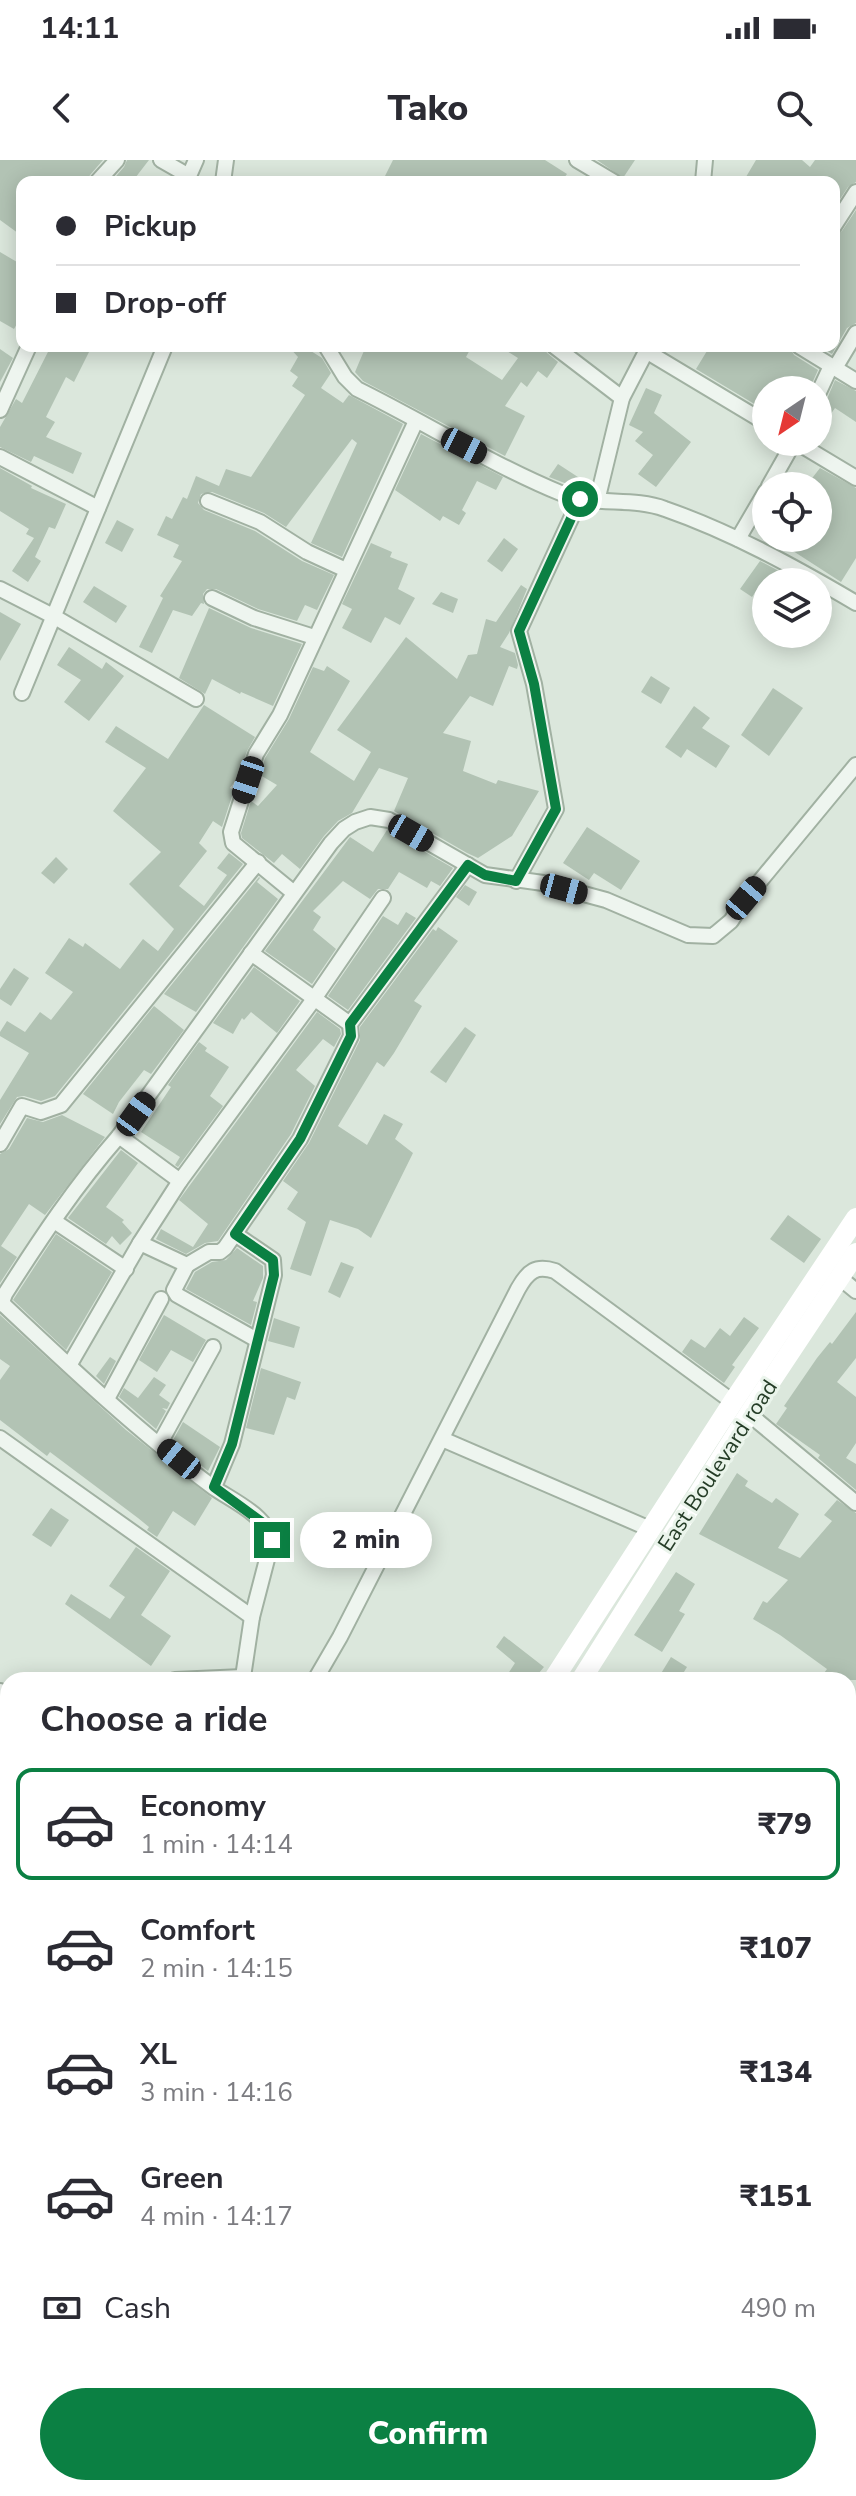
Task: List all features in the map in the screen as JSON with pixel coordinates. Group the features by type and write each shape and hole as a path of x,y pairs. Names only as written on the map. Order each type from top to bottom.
{"main road":[{"path":"558,1672 650,1529 741,1408 856,1218"},
{"name":"East Boulevard road","path":"586,1672 741,1408 856,1253"}],"street":[{"path":"102,176 117,160"},
{"path":"161,160 185,176"},
{"path":"577,160 604,176"},
{"path":"840,217 856,192"},
{"path":"828,376 856,333"},
{"path":"0,410 26,352"},
{"path":"22,693 163,352"},
{"path":"330,352 345,377 357,389 513,471 580,499 664,508 738,539 856,603"},
{"path":"562,352 622,398"},
{"path":"597,501 622,398 646,352"},
{"path":"653,352 752,414"},
{"path":"809,352 856,381"},
{"path":"294,893 233,843 231,832 256,754 280,715 416,421"},
{"path":"819,456 856,478"},
{"path":"0,457 98,508"},
{"path":"516,881 556,809 534,684 519,631 580,499"},
{"path":"208,501 260,522 307,552 346,570"},
{"path":"738,539 752,515"},
{"path":"0,589 196,699"},
{"path":"212,598 254,618 314,637"},
{"path":"246,1672 252,1617 272,1540 269,1531 244,1507 214,1487 107,1399 7,1308 1,1299 89,1170 119,1136 294,893 344,829 370,817 389,820 485,875 543,883 606,900 688,935 713,936 731,921 746,898 856,765"},
{"path":"0,1144 22,1106 41,1112 61,1105 258,862"},
{"path":"257,1340 177,1295 174,1290 187,1265 209,1252 220,1252 235,1234 300,1139 351,1036 350,1024 468,865"},
{"path":"70,1364 180,1181 314,999 383,898"},
{"path":"251,953 350,1024"},
{"path":"119,1136 180,1181"},
{"path":"54,1221 126,1269"},
{"path":"214,1487 232,1444 274,1275 273,1260 235,1234"},
{"path":"140,1243 187,1265"},
{"path":"320,1672 524,1278 534,1269 543,1267 555,1271 741,1408 856,1503"},
{"path":"839,1277 856,1291"},
{"path":"107,1399 161,1299"},
{"path":"160,1443 213,1347"},
{"path":"0,1438 252,1617"},
{"path":"442,1439 650,1529"}],"building":[{"path":"0,160 103,160 90,176 16,176 16,232 0,220"},
{"path":"127,160 149,160 137,176 116,176"},
{"path":"393,160 545,160 567,174 566,176 385,176"},
{"path":"597,160 635,160 624,176"},
{"path":"756,160 802,160 810,167 815,160 856,160 856,182 840,199 840,176 747,176"},
{"path":"856,210 856,323 847,328 840,340 840,232"},
{"path":"0,252 16,261 16,326 14,329 0,321"},
{"path":"0,349 13,358 0,382"},
{"path":"48,352 89,352 74,382 66,377 46,417 55,422 46,437 82,453 73,474 34,456 31,462 0,447 0,427 16,399 22,403"},
{"path":"293,352 312,352 322,358 331,373 321,388 343,403 349,395 403,424 342,557 311,543 357,443 352,439 286,527 264,513 212,492 201,494 198,503 204,510 255,531 302,561 334,575 317,610 305,605 297,621 258,609 216,589 207,589 203,594 204,604 201,603 192,616 173,610 152,653 139,647 163,598 160,596 182,561 173,557 179,545 157,535 166,516 172,519 183,497 187,499 196,476 219,486 226,469 251,477 305,395 292,386 298,377 290,371 298,357"},
{"path":"363,352 469,352 466,357 502,380 518,358 508,352 547,352 558,362 547,378 538,371 527,387 521,382 505,406 525,416 505,456 363,381 355,372"},
{"path":"706,352 792,352 818,370 815,376 752,376 752,403 696,369"},
{"path":"835,380 856,391 856,422 835,408 832,412"},
{"path":"646,388 662,395 654,413 691,442 656,487 638,474 653,455 635,441 643,432 629,425"},
{"path":"421,434 503,477 496,490 477,481 462,510 466,513 459,525 443,516 440,521 395,490"},
{"path":"558,464 581,479 575,487 549,477"},
{"path":"0,468 31,488 66,504 55,529 49,527 35,557 41,561 28,582 12,571 34,538 26,534 29,529 0,511"},
{"path":"832,475 856,488 856,558 841,582 832,576 832,568 819,568 795,552 832,552"},
{"path":"117,520 134,529 122,552 105,543"},
{"path":"504,538 518,549 502,572 487,561"},
{"path":"371,543 392,552 390,557 408,564 398,589 415,598 400,625 385,617 371,643 342,628 352,609 342,604"},
{"path":"760,561 773,568 755,568"},
{"path":"752,572 752,597 740,589"},
{"path":"521,585 527,589 500,647 515,653 517,669 509,666 493,706 470,696 443,733 471,741 463,771 496,784 498,780 539,791 512,836 478,858 467,853 394,811 408,778 379,768 352,813 338,821 324,836 300,869 282,854 274,863 242,838 251,801 258,806 277,785 260,775 265,758 289,719 313,667 324,671 327,666 350,681 310,752 354,781 371,752 337,730 406,637 457,679 468,655 477,654 486,619 496,622"},
{"path":"94,586 127,606 116,623 83,602"},
{"path":"441,592 458,599 453,613 432,604"},
{"path":"209,608 251,628 302,644 273,706 212,679 205,694 179,678"},
{"path":"0,612 21,624 0,661"},
{"path":"69,647 102,669 106,662 124,676 89,721 64,702 81,680 57,665"},
{"path":"651,676 670,688 661,704 641,692"},
{"path":"773,688 803,708 769,756 741,735"},
{"path":"204,705 255,737 230,788 234,790 222,827 213,821 199,843 207,851 179,886 204,906 227,875 217,868 229,853 243,864 55,1096 41,1101 17,1097 0,1124 0,1100 29,1053 0,1036 0,1032 7,1021 25,1032 40,1012 51,1020 73,992 45,973 69,938 83,947 85,943 120,969 143,939 158,951 174,929 129,884 161,852 113,811 146,768 105,742 116,726 168,759"},
{"path":"694,706 710,718 702,728 730,746 716,768 687,749 681,758 665,747"},
{"path":"587,827 640,861 621,890 594,873 589,880 563,863"},
{"path":"387,830 453,868 440,886 431,881 427,888 399,872 388,889 378,889 370,899 343,881 313,911 321,917 313,930 336,949 312,984 265,951 350,837 373,852"},
{"path":"56,857 68,869 54,884 41,873"},
{"path":"259,877 257,882 278,899 196,1012 164,994"},
{"path":"465,885 477,892 469,906 456,897"},
{"path":"406,912 416,918 348,1010 328,996 383,916 398,925"},
{"path":"438,927 458,941 414,1001 422,1006 394,1053 384,1067 377,1062 338,1126 367,1145 384,1114 403,1124 395,1139 413,1153 371,1238 358,1229 330,1220 311,1276 290,1269 306,1222 287,1209 298,1192 283,1181 309,1143 360,1040 360,1027 433,929 436,931"},
{"path":"254,967 300,1001 277,1033 251,1012 244,1020 242,1018 233,1034 213,1023"},
{"path":"14,968 29,978 11,1006 0,999 0,989"},
{"path":"154,1006 184,1030 151,1074 144,1070 113,1114 83,1094"},
{"path":"317,1012 340,1029 341,1034 334,1047 323,1039 296,1070 315,1086 291,1134 218,1241 205,1243 186,1254 156,1239 161,1229 193,1247 208,1224 179,1200"},
{"path":"465,1027 476,1035 446,1083 430,1072"},
{"path":"199,1042 207,1048 205,1051 229,1067 210,1096 223,1106 178,1167 175,1165 180,1157 141,1132 171,1087 168,1085"},
{"path":"62,1115 105,1137 45,1215 29,1204 1,1246 17,1257 0,1283 0,1154 9,1149 27,1118 43,1122"},
{"path":"121,1150 138,1163 106,1207 124,1220 122,1222 132,1233 120,1245 112,1236 106,1244 68,1218"},
{"path":"788,1215 821,1239 804,1263 770,1239"},
{"path":"56,1234 112,1272 66,1350 13,1300"},
{"path":"237,1248 263,1266 263,1278 253,1301 257,1302 251,1325 186,1289 195,1272 212,1262 226,1260"},
{"path":"341,1262 354,1267 340,1298 328,1292"},
{"path":"856,1312 856,1358 837,1382 856,1397 856,1443 846,1458 856,1464 856,1490 818,1458 820,1455 776,1424 787,1408 784,1406 817,1358"},
{"path":"0,1315 126,1430 212,1498 195,1526 173,1511 157,1537 138,1518 50,1452 47,1456 0,1420 0,1380 10,1366 0,1359"},
{"path":"164,1315 206,1340 193,1362 171,1350 157,1372 139,1360"},
{"path":"744,1317 759,1328 732,1365 735,1367 724,1383 682,1352 691,1339 705,1348 720,1328 730,1336"},
{"path":"274,1318 300,1327 294,1348 268,1341"},
{"path":"110,1357 116,1361 104,1384 96,1376"},
{"path":"261,1368 301,1382 295,1400 287,1397 274,1435 246,1428"},
{"path":"154,1377 166,1385 159,1395 170,1403 167,1409 162,1408 166,1411 156,1429 119,1397 124,1388 138,1398"},
{"path":"183,1422 220,1447 208,1471 172,1442"},
{"path":"737,1473 748,1481 745,1486 772,1503 776,1498 799,1514 778,1548 800,1558 832,1521 824,1515 837,1500 856,1513 856,1672 825,1672 827,1669 753,1619 763,1601 767,1603 788,1580 699,1534"},
{"path":"51,1508 69,1520 51,1547 32,1535"},
{"path":"136,1547 170,1571 141,1615 171,1636 151,1666 65,1604 71,1594 110,1619 125,1597 109,1586"},
{"path":"676,1572 695,1584 679,1611 685,1614 662,1652 634,1635"},
{"path":"504,1636 544,1667 540,1672 509,1672 515,1663 496,1647"},
{"path":"671,1657 687,1667 684,1672 662,1672"}],"route":[{"path":"272,1540 263,1523 214,1487 232,1444 274,1275 273,1260 235,1234 300,1139 351,1036 350,1024 360,1008 468,865 485,875 516,881 556,809 534,684 519,631 580,499"}]}
